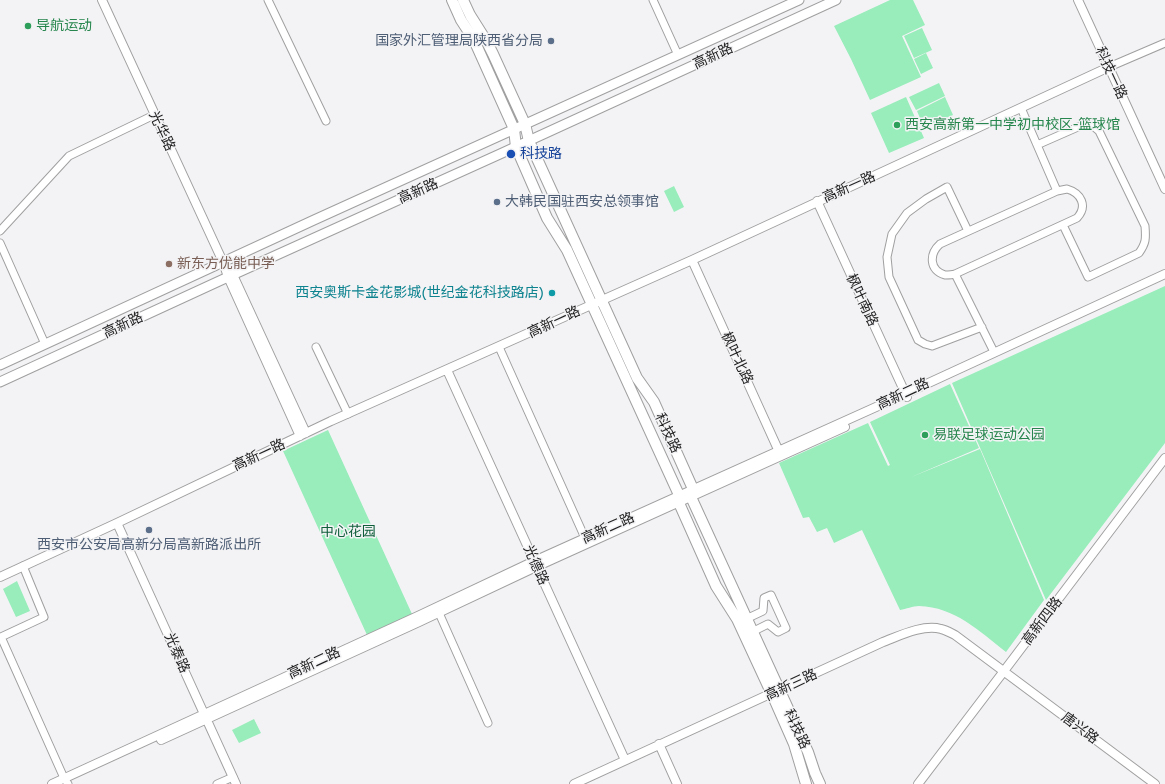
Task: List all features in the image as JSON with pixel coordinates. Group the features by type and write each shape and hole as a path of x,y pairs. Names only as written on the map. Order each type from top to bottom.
{"main road":[{"name":"科技路","path":"452,0 461,20 474,40 514,129 516,147 547,218 596,302 637,378 654,402 752,632 794,744 806,784"},
{"name":"科技路","path":"463,0 470,15 487,42 525,124 529,141 716,586 737,619 808,752 820,784"},
{"name":"高新路","path":"0,364 799,0"},
{"name":"高新路","path":"0,382 835,0"}],"street":[{"name":"光华路","path":"102,0 303,434"},
{"path":"268,0 326,122"},
{"path":"653,0 678,55"},
{"name":"科技一路","path":"1078,0 1165,189"},
{"path":"1109,67 1165,43"},
{"name":"高新一路","path":"0,577 118,523 303,434 692,260 816,201 1109,67"},
{"path":"1021,108 1057,191"},
{"path":"0,231 68,156 154,115"},
{"path":"1037,145 1085,124 1093,126 1099,130 1145,226 1146,240 1139,253 1088,277 1063,225"},
{"path":"968,231 947,187 926,199 907,213 892,234 887,257 889,277 918,340 932,346 982,327"},
{"path":"1067,189 1075,191 1081,200 1083,207 1082,214 1063,225 955,274 945,275 938,271 932,263 932,254 940,244 1057,191 1067,189"},
{"name":"枫叶南路","path":"816,201 906,396"},
{"path":"0,243 45,344"},
{"name":"枫叶北路","path":"692,260 780,453"},
{"path":"955,274 994,352"},
{"name":"高新二路","path":"906,396 994,352 1165,274"},
{"name":"高新二路","path":"52,784 66,782 413,618 1165,279"},
{"path":"316,347 348,414"},
{"path":"499,347 585,538"},
{"name":"光德路","path":"447,370 625,760"},
{"name":"高新四路","path":"918,784 1165,458"},
{"name":"高新二路","path":"206,716 439,613 585,538 679,499"},
{"name":"光泰路","path":"118,523 235,780"},
{"path":"23,566 44,616 1,637 66,782"},
{"path":"746,618 763,611 764,598 772,595 786,628 778,632 768,624 752,632"},
{"path":"439,613 488,723"},
{"name":"高新三路","path":"574,784 883,642 916,630 930,628 941,629 955,635 1004,672"},
{"name":"唐兴路","path":"1004,672 1155,784"},
{"path":"659,744 677,784"},
{"path":"217,784 235,780"}],"green space":[{"path":"890,0 913,0 925,25 902,36 921,77 870,100 834,26"},
{"path":"922,28 932,50 914,58 904,36"},
{"path":"926,53 933,68 921,74 914,59"},
{"path":"939,83 945,96 916,110 909,97"},
{"name":"西安高新第一中学初中校区-篮球馆","path":"906,97 924,138 889,153 871,113"},
{"path":"945,97 953,115 924,128 917,111"},
{"path":"674,186 684,207 674,212 664,191"},
{"path":"1165,286 1165,443 1046,600 952,383"},
{"path":"950,384 979,448 909,478 980,449 1044,600 1006,652 976,628 955,615 932,607 914,606 900,610 862,530 834,543 827,528 817,532 809,517 803,518 779,463 868,423 888,466 890,465 870,422"},
{"name":"中心花园","path":"328,430 412,614 367,635 283,451"},
{"path":"17,581 30,611 16,617 3,589"},
{"path":"254,719 261,733 239,743 232,730"}],"place":[{"name":"导航运动","path":"28,26"},
{"name":"国家外汇管理局陕西省分局","path":"551,41"},
{"name":"西安高新第一中学初中校区-篮球馆","path":"897,125"},
{"name":"科技路","path":"511,154"},
{"name":"大韩民国驻西安总领事馆","path":"497,202"},
{"name":"新东方优能中学","path":"169,264"},
{"name":"西安奥斯卡金花影城(世纪金花科技路店)","path":"552,293"},
{"name":"易联足球运动公园","path":"925,435"},
{"name":"西安市公安局高新分局高新路派出所","path":"149,530"}]}
